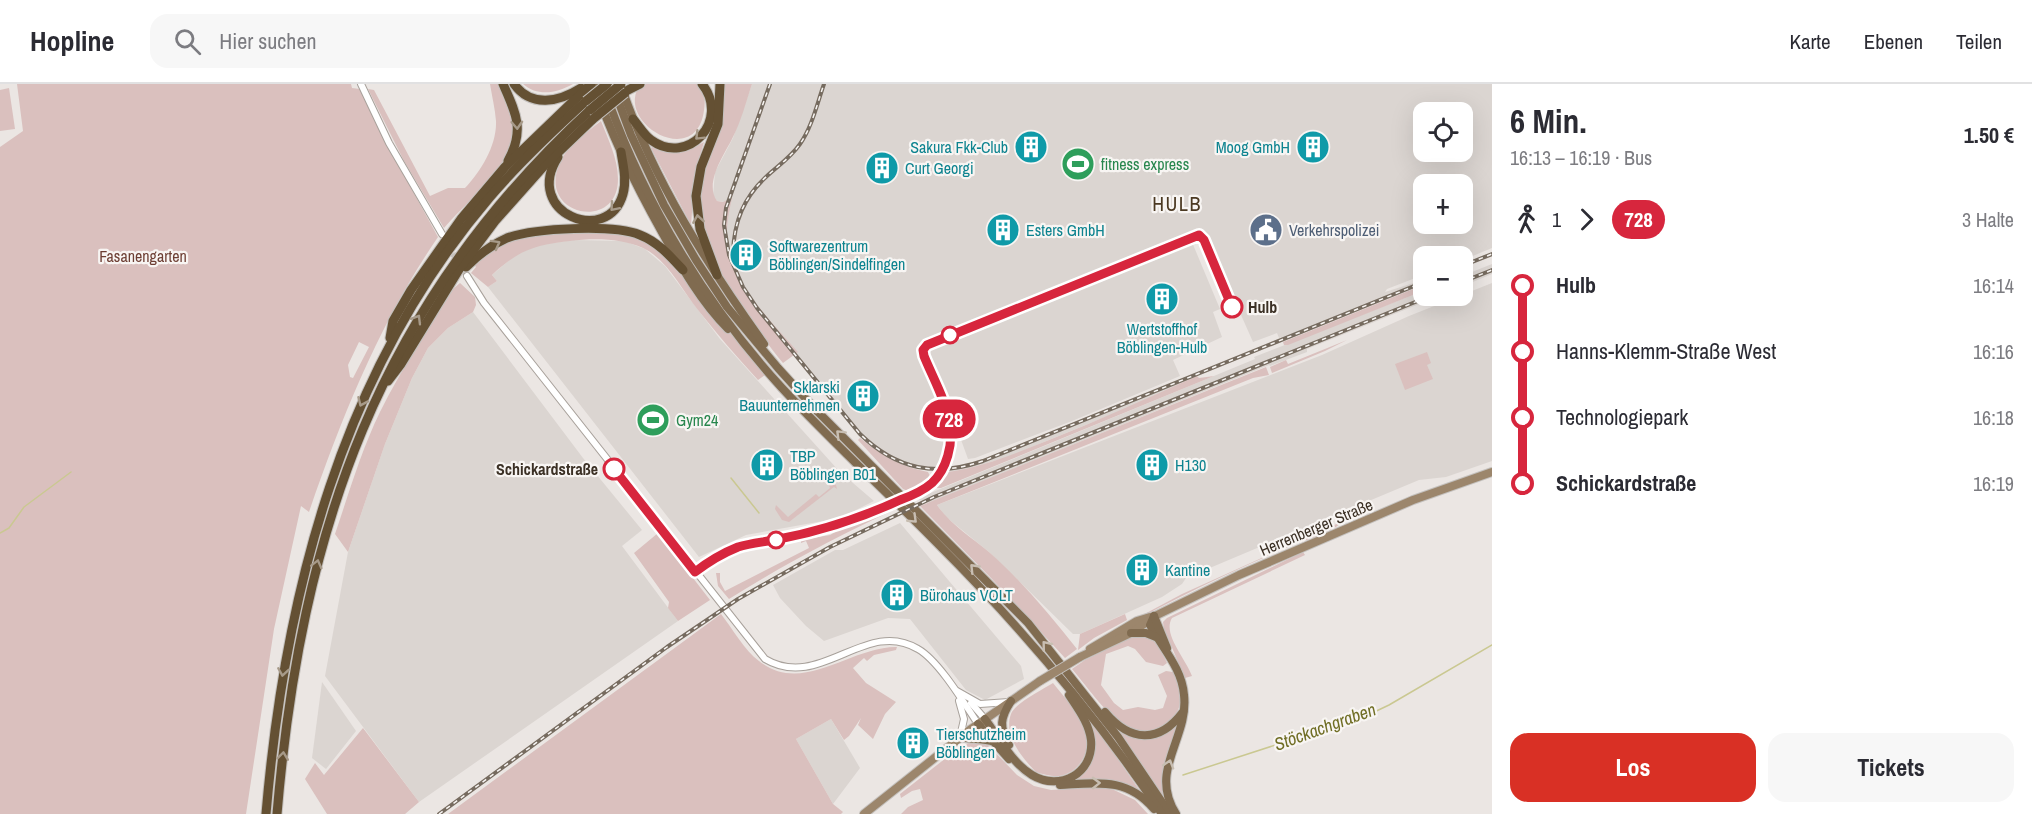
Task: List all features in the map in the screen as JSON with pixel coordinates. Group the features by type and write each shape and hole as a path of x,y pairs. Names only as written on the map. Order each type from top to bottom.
{"highway":[{"path":"502,84 513,105 518,126 516,143 505,167"},
{"path":"514,84 525,95 541,100 589,95 630,86 633,119 676,211 703,256 765,345 767,355"},
{"path":"387,349 393,321 420,275 456,225 505,167 605,84 631,157 671,234 721,312 754,355"},
{"path":"612,84 639,152 678,230 727,307 818,412 1028,623 1076,681 1123,744 1170,814"},
{"path":"633,119 648,138 657,144 676,148 693,142 704,133 711,118 711,100 702,84"},
{"path":"717,275 700,229 696,196 701,167 718,124 720,84"},
{"path":"589,95 570,140 553,166 549,184 556,206 566,215 577,220 597,220 610,213 623,194 621,152"},
{"path":"589,95 683,270 712,312 810,417 938,543 992,601 1050,666 1096,723 1160,814"},
{"path":"266,814 282,677 294,615 311,542 344,444 387,349 423,287 473,218 524,159 589,95"},
{"path":"277,814 292,689 312,586 340,486 380,389 412,328 451,266 589,95"},
{"path":"380,389 401,364 460,268 495,221 570,140"},
{"path":"452,282 480,254 502,241 522,234 556,231 610,229 639,234 663,249 683,270"},
{"path":"1155,616 1150,625 1169,656"},
{"path":"1155,616 1183,687 1185,701 1182,722 1165,782 1167,798 1176,814"},
{"path":"1131,633 1146,633 1156,638"},
{"path":"982,721 1017,762 1028,772 1041,779 1053,782 1069,779 1083,769 1089,761 1091,739 1087,724 1050,666"},
{"path":"1076,681 1083,685 1113,721 1134,734 1142,736 1167,730 1183,712"},
{"path":"1011,701 1002,716 1000,726 1017,762"},
{"path":"982,721 992,742 1017,768 1033,779 1050,785 1095,783 1115,785 1132,790 1160,814"},
{"path":"960,737 979,738 992,742"}],"main road":[{"name":"Herrenberger Straße","path":"864,814 960,737 1040,681 1080,657 1131,633 1155,616 1239,575 1413,500 1492,472"},
{"name":"Herrenberger Straße","path":"1080,657 1098,643 1137,621 1155,616"}],"street":[{"path":"361,84 386,137 442,234"},
{"path":"467,276 484,303 765,659 781,667 805,668 826,662 868,644 881,641 908,644 927,655 982,721"},
{"path":"954,689 980,705 1011,701"},
{"path":"954,689 964,717 960,737"}],"shaded area":[{"name":"Hulb","path":"752,84 1492,84 1492,248 1473,256 1473,246 1413,246 1413,279 1387,289 1385,292 1413,283 1413,289 1197,376 1132,406 1005,458 964,470 948,472 949,468 970,464 988,457 1300,331 1279,338 1277,333 1253,342 1203,229 1189,235 1220,309 1213,312 1222,337 1173,360 1180,376 975,458 968,459 956,426 948,430 946,448 938,471 899,464 858,435 746,297 725,250 725,202 717,201 713,196 715,172 733,138"},
{"path":"574,240 624,241 645,249 665,266 720,339 839,471 874,501 840,518 746,535 699,557 488,287 497,281 492,275 514,256 537,245"},
{"path":"1492,264 1492,274 1473,282 1473,272"},
{"path":"1492,283 1492,461 1446,477 1419,480 1309,526 1186,578 1182,584 1162,597 1080,634 1073,634 989,552 946,517 937,505 1322,355 1434,306 1473,306 1473,291"},
{"path":"1413,295 1414,306 1307,349 1307,352 1269,365 930,503 916,499 1255,359 1254,357"},
{"path":"473,312 583,458 642,530 622,546 678,621 419,802 325,676 348,552 385,444 412,378 428,348 448,328"},
{"path":"900,523 1021,666 1024,679 985,700 966,690 910,619 888,618 824,641 806,626 780,598 773,585 835,550 843,550"},
{"path":"322,682 356,731 326,769 312,758"},
{"path":"831,719 860,768 833,804 796,739"}],"green space":[{"name":"Fasanengarten","path":"17,84 351,84 352,88 360,89 388,146 438,237 398,301 364,370 309,512 301,506 274,629 246,814 0,814 0,147 23,131","holes":["359,342 369,347 353,378 350,377 348,365"]},
{"path":"490,84 499,84 513,114 515,132 511,146 496,172 444,228 404,161 368,89 374,90 430,196 448,188 465,188 487,157 496,130"},
{"path":"523,84 573,84 561,90 541,92"},
{"path":"646,84 697,84 703,93 704,110 698,127 688,137 676,139 662,136 649,128 640,117 635,104 637,90"},
{"path":"723,84 752,84 738,126 717,169 713,186 714,194 717,201 723,202 732,198 727,224 727,240 736,271 754,300 798,352 783,363 758,331 732,291 709,249 702,229 699,211 700,179"},
{"path":"9,88 15,129 0,131 0,90"},
{"path":"601,121 616,164 618,179 615,196 606,206 594,211 581,211 568,206 559,196 556,182 559,165 571,146"},
{"path":"704,142 695,173 691,225 651,148 672,153 691,149"},
{"path":"603,230 638,236 669,257 765,375 758,380 705,319 667,267 643,248 607,240 588,239 557,243 519,254 492,275 497,281 488,287 471,273 476,267 473,263 493,247 527,235"},
{"path":"460,283 475,297 476,305 473,312 448,328 428,348 412,378 385,444 348,552 335,534 367,442 388,396 406,365 453,289"},
{"path":"1413,289 1413,295 1288,345 1284,345 1283,342"},
{"path":"1347,340 1272,373 1270,367 1286,360 1288,364"},
{"path":"1427,352 1431,363 1427,365 1433,379 1405,390 1395,364"},
{"path":"1266,367 1269,375 1253,378 937,505 954,524 1001,563 1046,611 1077,649 1065,658 920,506"},
{"path":"1197,376 1199,378 1214,376 941,488 936,488 948,472 987,463 1024,450"},
{"path":"860,438 892,460 928,472 931,478 918,488 908,491 903,489 858,440"},
{"path":"830,484 836,485 837,489 834,487 789,522 782,520 775,509 776,505 788,517 816,494 819,497 830,488"},
{"path":"894,510 810,552 729,599 718,586 716,573 720,573 720,582 725,591 809,548 806,541 801,543 801,540 830,535 844,527"},
{"path":"1341,522 1326,533 1293,545 1185,595 1080,651 1182,594"},
{"path":"658,533 710,600 678,621 668,608 669,602 634,553"},
{"path":"1303,552 1305,555 1172,618 1170,631 1172,639 1192,676 1185,678 1163,622"},
{"path":"721,614 754,657 776,670 793,673 810,672 862,654 897,647 896,650 874,655 867,661 864,658 853,668 866,683 896,702 885,714 873,739 858,725 861,718 844,740 831,719 796,739 833,804 843,812 841,814 448,814"},
{"path":"1125,614 1127,620 1094,638 1078,650 1080,634"},
{"path":"1136,635 1144,638 1146,635 1158,644 1167,663 1163,666 1146,662 1135,649 1128,646 1106,654 1101,685 1114,703 1123,710 1138,707 1155,710 1163,708 1167,696 1158,675 1166,671 1173,672 1180,691 1178,711 1168,724 1153,732 1137,733 1121,724 1072,669 1085,660"},
{"path":"1053,683 1076,713 1087,741 1085,754 1078,766 1066,774 1056,776 1036,772 1031,767 1012,738 1009,722 1011,714 1018,706"},
{"path":"1179,722 1163,782 1165,799 1113,725 1131,736 1147,739 1155,738"},
{"path":"1090,723 1102,736 1142,794 1128,786 1069,782 1091,761"},
{"path":"363,728 419,802 405,814 327,814 305,779 315,763 324,775"},
{"path":"971,742 987,744 1017,775 1034,786 1051,790 1100,787 1114,790 1135,800 1148,814 901,814 908,807 923,800 920,789 901,798 900,794 960,747"}],"waterway":[{"path":"0,533 9,528 24,507 71,472"},
{"path":"731,478 759,513"},
{"name":"Stöckachgraben","path":"1183,775 1368,715 1492,645"}],"tunnel":[{"path":"448,246 467,276"}],"railway":[{"path":"770,84 726,208 724,225 729,255 743,287 757,308 860,434 888,456 903,463 933,469 949,469 983,461 1413,286"},
{"path":"733,253 738,220 746,201 759,184 800,144 811,123 824,84"},
{"path":"1473,262 1492,254"},
{"path":"1473,278 1492,270"},
{"path":"439,814 667,647 738,599 830,547 934,497 1413,303"}],"bus line":[{"name":"728","path":"614,469 695,572 729,551 750,544 827,528 890,505 932,483 938,477 949,451 951,429 946,409 924,356 923,350 927,345 1199,235 1204,240 1232,307"}],"place":[{"name":"Sakura Fkk-Club","path":"1031,147"},
{"name":"Moog GmbH","path":"1313,147"},
{"name":"fitness express","path":"1078,164"},
{"name":"Curt Georgi","path":"882,168"},
{"name":"Esters GmbH","path":"1003,230"},
{"name":"Verkehrspolizei","path":"1266,230"},
{"name":"Softwarezentrum Böblingen/Sindelfingen","path":"746,255"},
{"name":"Wertstoffhof Böblingen-Hulb","path":"1162,299"},
{"name":"Hulb","path":"1232,307"},
{"name":"Sklarski Bauunternehmen","path":"863,396"},
{"name":"Gym24","path":"653,420"},
{"name":"TBP Böblingen B01","path":"767,465"},
{"name":"H130","path":"1152,465"},
{"name":"Schickardstraße","path":"614,469"},
{"name":"Kantine","path":"1142,570"},
{"name":"Bürohaus VOLT","path":"897,595"},
{"name":"Tierschutzheim Böblingen","path":"913,743"}],"district":[{"name":"HULB","path":"1177,204"}]}
